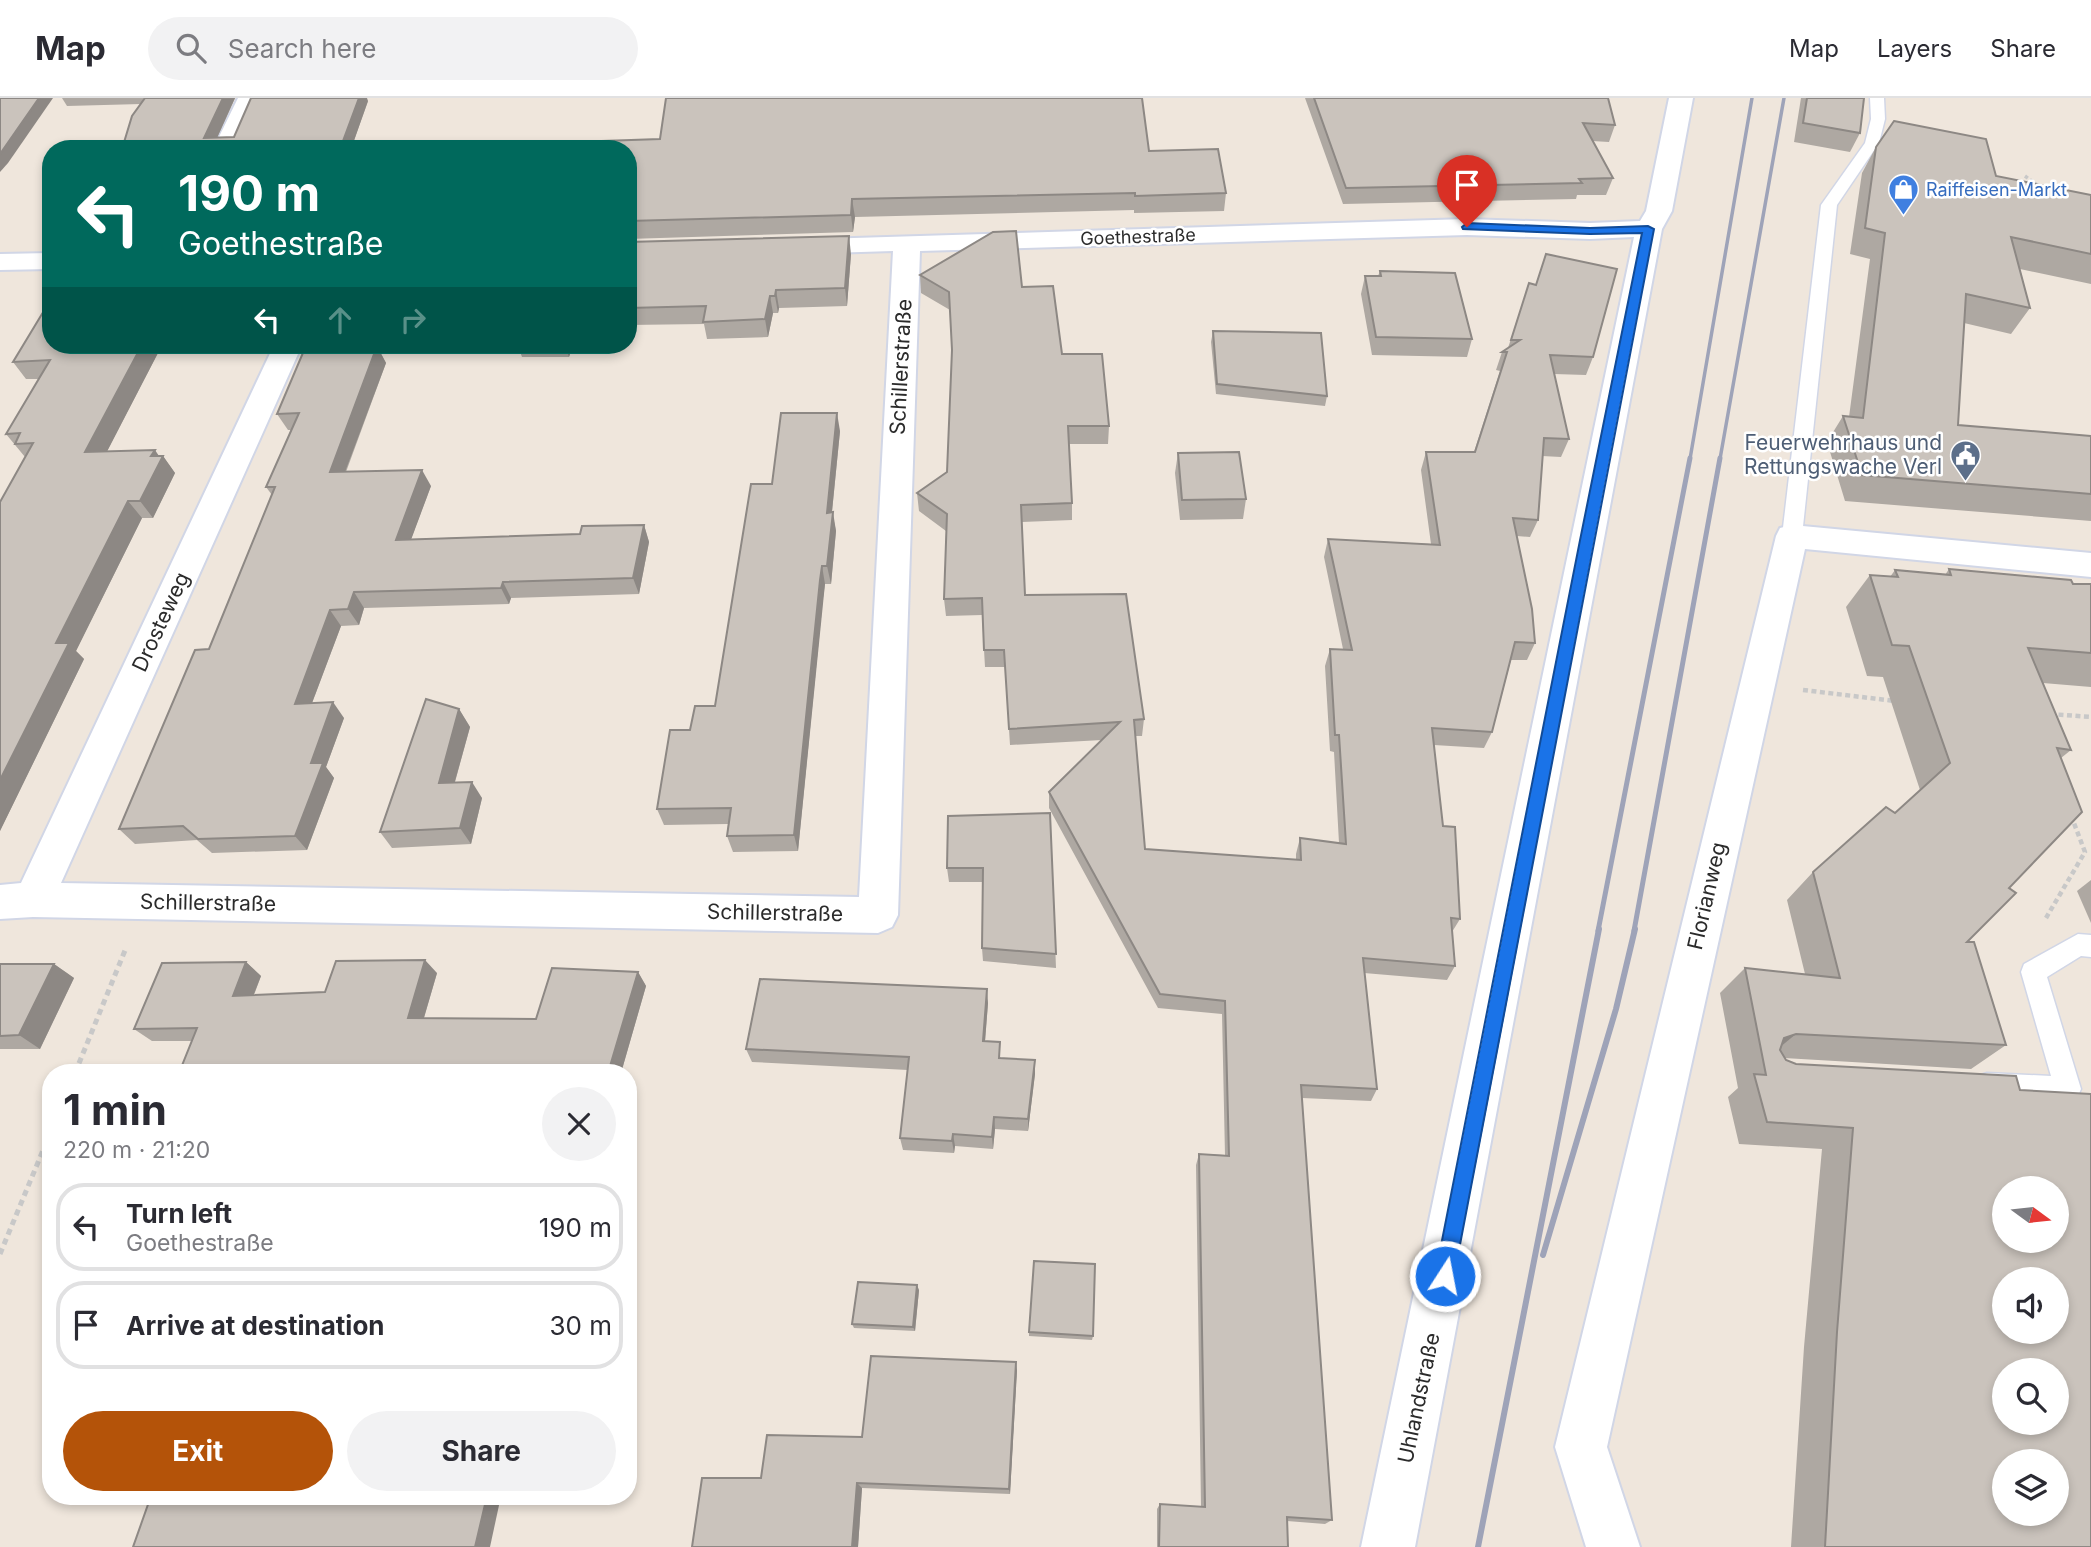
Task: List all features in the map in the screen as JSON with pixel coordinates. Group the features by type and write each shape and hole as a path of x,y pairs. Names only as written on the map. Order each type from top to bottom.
{"street":[{"path":"229,140 250,98"},
{"name":"Uhlandstraße","path":"1388,1547 1491,1047 1578,577 1648,229 1659,211 1681,98"},
{"name":"Goethestraße","path":"775,246 1467,227 1590,231 1648,229"},
{"name":"Schillerstraße","path":"16,901 878,915 907,243"},
{"path":"0,262 42,261"},
{"name":"Drosteweg","path":"16,901 284,354"},
{"path":"1791,536 2091,565"},
{"name":"Florianweg","path":"1613,1547 1581,1447 1791,536"}],"lane":[{"path":"1791,536 1829,205 1872,144 1878,120 1877,98"},
{"path":"1959,1083 2068,1089 2033,972 2078,945 2091,946"}],"path":[{"path":"2025,176 2045,190"},
{"path":"1757,684 1898,701"},
{"path":"2044,713 2091,717"},
{"path":"2054,959 2046,917 2085,852 2070,814"},
{"path":"79,1064 145,902"},
{"path":"0,1254 42,1153"}],"building":[{"path":"0,98 39,98 0,154"},
{"path":"145,98 223,98 204,138 234,137 251,98 359,98 343,140 125,140 132,116"},
{"path":"666,98 1142,98 1149,151 1218,149 1226,193 852,199 851,215 637,221 637,140 631,140 660,139"},
{"path":"1314,98 1608,98 1615,125 1583,123 1613,178 1579,179 1582,183 1346,188"},
{"path":"1807,98 1864,98 1860,133 1803,123"},
{"path":"1894,121 1986,139 1996,176 2091,195 2091,254 2011,237 2030,308 1966,294 1958,425 2091,436 2091,494 1862,475 1843,416 1863,418 1885,233 1865,228 1876,147"},
{"path":"1016,231 1022,287 1053,286 1062,354 1102,354 1109,426 1068,426 1072,503 1021,505 1025,595 1126,594 1144,719 1134,720 1145,849 1301,860 1300,838 1346,844 1330,649 1352,650 1328,539 1440,545 1426,452 1475,452 1507,352 1502,352 1520,340 1511,340 1529,283 1536,285 1546,254 1617,269 1593,357 1550,355 1569,439 1544,438 1538,520 1513,518 1532,609 1535,643 1515,642 1492,732 1432,728 1443,826 1455,827 1460,919 1451,918 1455,966 1363,958 1377,1089 1301,1085 1332,1520 1287,1517 1288,1547 1159,1547 1160,1504 1205,1507 1199,1154 1229,1156 1225,1001 1160,994 1049,792 1120,722 1009,729 1004,650 984,650 982,598 944,599 947,514 917,493 947,472 952,350 949,292 920,275 993,232"},
{"path":"849,236 845,288 776,290 775,296 770,296 765,319 703,322 706,306 637,308 637,242"},
{"path":"1380,271 1455,273 1472,339 1376,337 1365,276 1381,276"},
{"path":"42,314 42,354 137,354 85,452 155,450 151,456 163,456 140,501 128,501 56,643 69,643 0,780 0,502 33,443 15,444 20,433 6,434 50,360 13,362"},
{"path":"1213,331 1321,333 1327,396 1217,384"},
{"path":"302,354 374,354 330,472 422,470 396,540 580,534 582,526 644,525 633,578 503,582 501,588 354,592 348,609 330,610 295,704 333,702 311,763 323,763 295,836 198,839 183,826 119,829 195,650 209,649 275,487 266,487 299,413 277,414"},
{"path":"781,413 837,413 827,513 833,512 827,566 822,566 820,580 794,835 727,836 731,808 657,809 670,730 690,730 695,706 715,706 751,484 772,484"},
{"path":"1239,452 1246,499 1182,500 1178,453"},
{"path":"1949,569 2091,584 2091,653 2028,648 2071,750 2057,748 2082,812 2009,888 2016,893 1967,942 1974,942 2006,1045 1796,1034 1784,1038 1780,1050 1786,1060 1796,1064 2016,1076 2020,1090 2091,1094 2091,1547 1825,1547 1837,1332 1853,1128 1767,1122 1754,1074 1766,1075 1745,968 1840,978 1813,872 1886,807 1895,813 1950,763 1909,646 1892,645 1870,575 1898,577 1895,570 1951,575"},
{"path":"426,699 459,709 439,783 472,782 460,828 380,832"},
{"path":"1050,813 1056,954 982,948 983,868 947,868 948,816"},
{"path":"425,960 408,1018 536,1019 552,968 638,972 611,1064 183,1064 197,1028 134,1029 162,963 246,962 233,996 325,992 336,961"},
{"path":"0,964 54,964 19,1035 0,1036"},
{"path":"760,979 987,989 983,1041 1000,1042 999,1058 1035,1060 1028,1119 994,1117 992,1137 953,1134 952,1141 900,1138 909,1057 746,1049"},
{"path":"1034,1261 1095,1264 1093,1336 1029,1332"},
{"path":"858,1282 917,1285 913,1327 852,1324"},
{"path":"871,1356 1016,1362 1009,1489 857,1483 852,1547 692,1547 702,1478 761,1478 767,1435 862,1437"},
{"path":"148,1505 485,1505 475,1547 133,1547"}],"railway":[{"path":"1690,459 1752,98"},
{"path":"1720,459 1784,98"},
{"path":"1598,931 1690,458"},
{"path":"1634,931 1720,458"},
{"path":"1478,1547 1599,929"},
{"path":"1543,1255 1616,1009 1635,929"}],"place":[{"name":"Raiffeisen-Markt","path":"1903,217"},
{"name":"Feuerwehrhaus und Rettungswache Verl","path":"1965,482"}],"route":[{"path":"1445,1276 1496,1020 1578,577 1648,229 1590,231 1467,227"}]}
